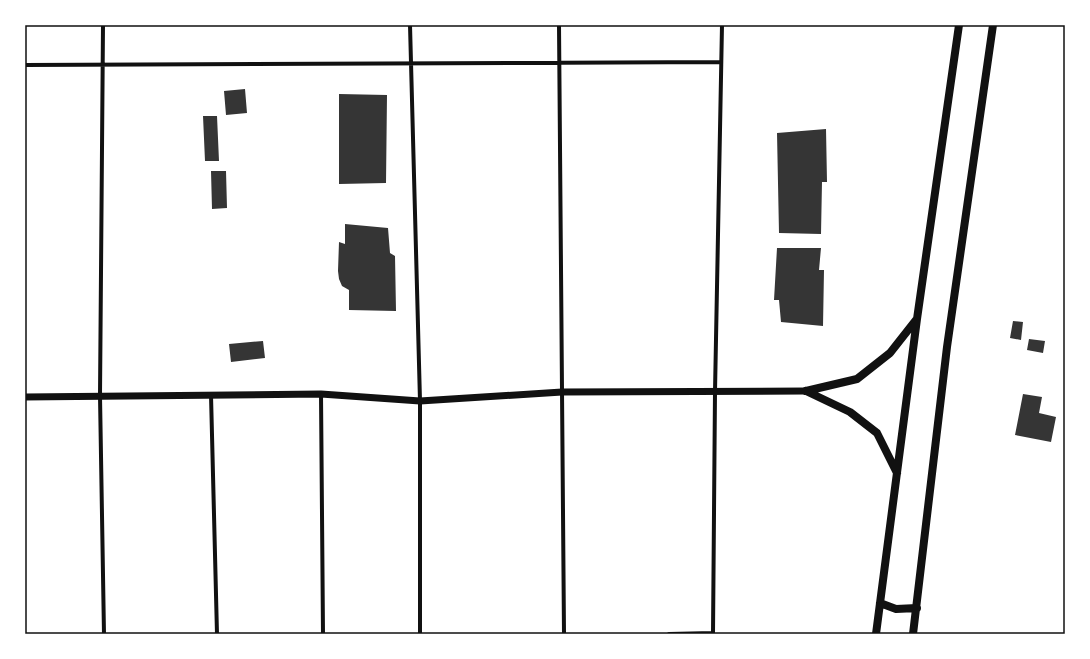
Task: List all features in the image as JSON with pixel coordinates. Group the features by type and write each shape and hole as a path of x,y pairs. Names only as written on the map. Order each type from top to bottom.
{"main road":[{"path":"876,634 917,319 959,25"},
{"path":"913,634 947,347 993,25"},
{"path":"806,391 857,379 890,353 917,319"},
{"path":"806,391 850,412 877,433 897,473"},
{"path":"880,603 896,609 917,608"}],"street":[{"path":"103,25 100,396 104,634"},
{"path":"410,25 420,401 420,634"},
{"path":"559,25 564,634"},
{"path":"669,634 713,634 715,392 722,25"},
{"path":"25,65 721,62"},
{"path":"25,397 321,394 420,401 562,392 806,391"},
{"path":"321,394 323,634"},
{"path":"211,395 217,634"}],"building":[{"path":"245,89 247,113 226,115 224,91"},
{"path":"339,94 387,95 386,183 339,184"},
{"path":"203,116 217,116 219,161 205,161"},
{"path":"826,129 827,182 822,182 821,234 779,233 777,133"},
{"path":"211,171 226,171 227,208 212,209"},
{"path":"345,224 388,228 390,253 395,256 396,311 349,310 349,290 342,286 338,271 339,242 345,244"},
{"path":"777,248 821,248 819,270 824,270 823,326 781,322 779,300 774,300"},
{"path":"1013,321 1023,322 1021,340 1010,338"},
{"path":"1029,339 1045,341 1043,353 1027,350"},
{"path":"263,341 265,358 231,362 229,344"},
{"path":"1023,394 1042,397 1039,413 1056,417 1051,442 1015,435"}]}
